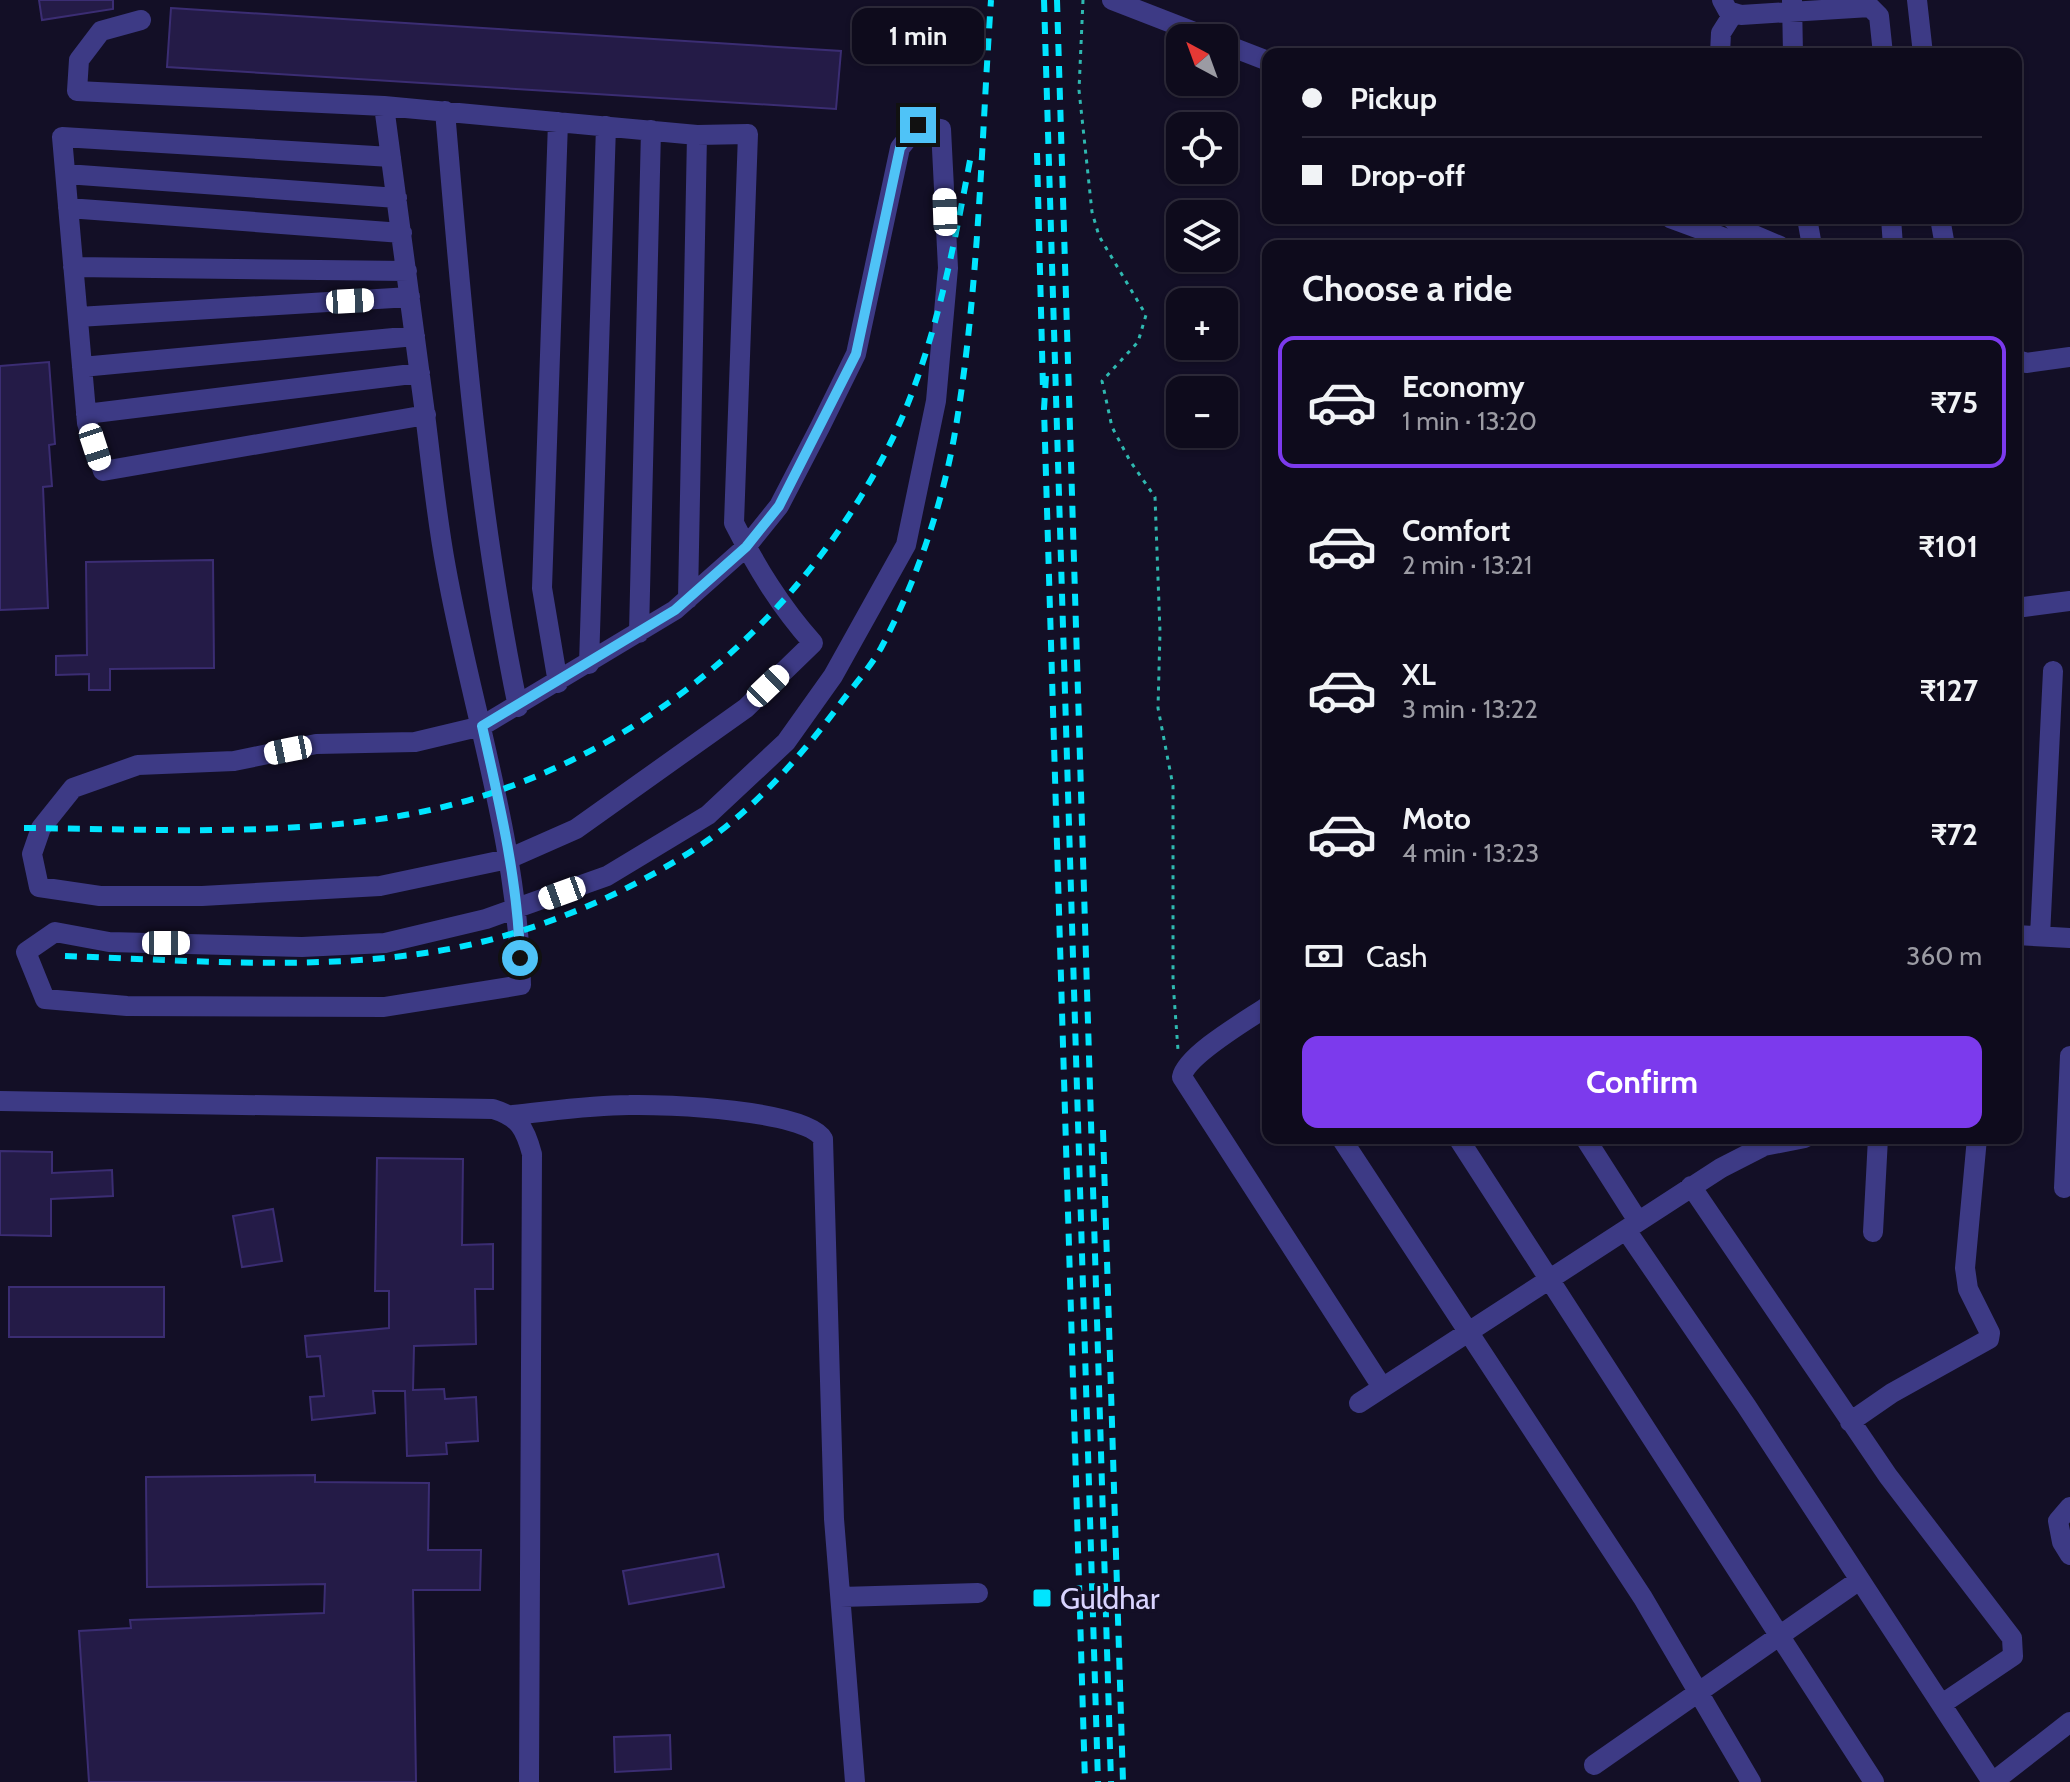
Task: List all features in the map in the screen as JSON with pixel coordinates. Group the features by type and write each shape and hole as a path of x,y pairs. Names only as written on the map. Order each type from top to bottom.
{"street":[{"path":"1112,0 1174,24"},
{"path":"1917,0 1922,48"},
{"path":"1720,48 1727,7 1864,3 1879,16 1882,48"},
{"path":"1792,6 1793,48"},
{"path":"141,20 101,31 79,60 77,91 384,106 697,135 748,134 734,523 746,547 778,604 813,643 746,708 576,829 508,859 380,886 202,896 100,896 39,887 32,854 41,828 73,788 138,765 234,761 316,744 415,742 482,726 589,664 688,599 746,547 779,506 856,354 900,148 918,125 941,129 948,268 936,401 906,545 833,676 786,742 708,815 607,876 516,910 385,943 302,947 109,942 55,932 26,952 45,999 127,1006 384,1007 521,985 516,910 508,859 482,726 446,568 384,106"},
{"path":"1238,49 1262,59"},
{"path":"445,111 469,388 502,629 518,707"},
{"path":"558,122 542,588 558,683"},
{"path":"589,664 606,126"},
{"path":"639,633 651,130"},
{"path":"688,599 697,135"},
{"path":"391,157 62,137 86,414 103,471 426,415"},
{"path":"66,174 397,198"},
{"path":"68,208 402,233"},
{"path":"1686,224 1730,240"},
{"path":"1736,224 1767,240"},
{"path":"73,267 407,271"},
{"path":"78,317 410,297"},
{"path":"82,367 415,336"},
{"path":"2022,361 2070,357"},
{"path":"86,414 420,373"},
{"path":"2022,607 2070,601"},
{"path":"2040,936 2053,671"},
{"path":"2022,935 2070,938"},
{"path":"1262,1017 1185,1068 1182,1077 1382,1387"},
{"path":"2064,1188 2070,1056"},
{"path":"0,1101 493,1109 513,1115 597,1107 678,1106 767,1115 807,1124 820,1132 823,1139 834,1519 855,1782"},
{"path":"513,1115 526,1130 532,1154 529,1782"},
{"path":"1345,1144 1467,1335 1626,1572 1751,1782"},
{"path":"1462,1144 1874,1782"},
{"path":"1588,1144 1632,1225 1747,1407 1992,1782 2070,1722"},
{"path":"1359,1403 1551,1281 1691,1186 1764,1146 1774,1144"},
{"path":"1873,1232 1878,1144"},
{"path":"1850,1422 1892,1393 1989,1339 1990,1333 1968,1289 1965,1268 1976,1144"},
{"path":"1691,1186 1850,1422 2015,1647 2013,1656 2003,1665 1942,1704"},
{"path":"2070,1507 2058,1521 2062,1542 2070,1555"},
{"path":"1594,1765 1779,1633 1858,1581"},
{"path":"841,1597 978,1593"}],"path":[{"path":"1083,0 1079,90 1092,212 1099,236 1146,315 1138,342 1102,381 1112,427 1130,461 1155,497 1160,632 1158,708 1173,786 1173,982 1177,1046 1185,1068"}],"building":[{"path":"39,0 113,0 113,9 42,20"},
{"path":"171,8 841,51 836,109 167,67"},
{"path":"49,362 55,444 49,445 52,486 43,487 48,608 0,610 0,366"},
{"path":"213,560 214,668 110,669 110,690 89,690 89,674 56,675 56,656 87,655 86,562"},
{"path":"0,1151 52,1152 52,1173 112,1170 113,1196 51,1199 51,1236 0,1235"},
{"path":"377,1158 463,1159 462,1245 493,1244 493,1289 475,1289 476,1344 414,1346 413,1390 444,1389 445,1399 476,1397 478,1441 446,1443 447,1454 407,1456 405,1391 373,1391 375,1413 312,1420 310,1397 324,1396 320,1356 307,1357 305,1336 389,1328 389,1291 375,1291"},
{"path":"273,1209 282,1261 242,1267 233,1216"},
{"path":"9,1287 164,1287 164,1337 9,1337"},
{"path":"315,1475 315,1482 429,1483 428,1550 481,1550 480,1590 413,1590 416,1782 89,1782 79,1631 131,1628 130,1620 324,1613 325,1584 147,1587 146,1477"},
{"path":"718,1554 724,1587 629,1604 623,1571"},
{"path":"670,1735 671,1769 615,1772 614,1737"}],"railway":[{"path":"65,956 202,962 341,961 432,952 505,936 613,895 680,858 730,823 782,774 881,648 916,572 942,492 954,438 969,329 991,0"},
{"path":"1044,0 1098,1782"},
{"path":"1057,0 1111,1782"},
{"path":"1037,153 1043,389"},
{"path":"24,828 251,829 387,818 469,800 547,772 621,733 690,686 753,632 809,570 857,502 897,429 933,329 971,155"},
{"path":"1046,376 1044,409 1085,1782"},
{"path":"1103,1130 1123,1782"}],"place":[{"name":"Guldhar","path":"1042,1598"}],"route":[{"path":"520,958 520,931 497,793 482,726 535,697 675,610 746,547 779,506 856,354 900,148 918,125"}]}
